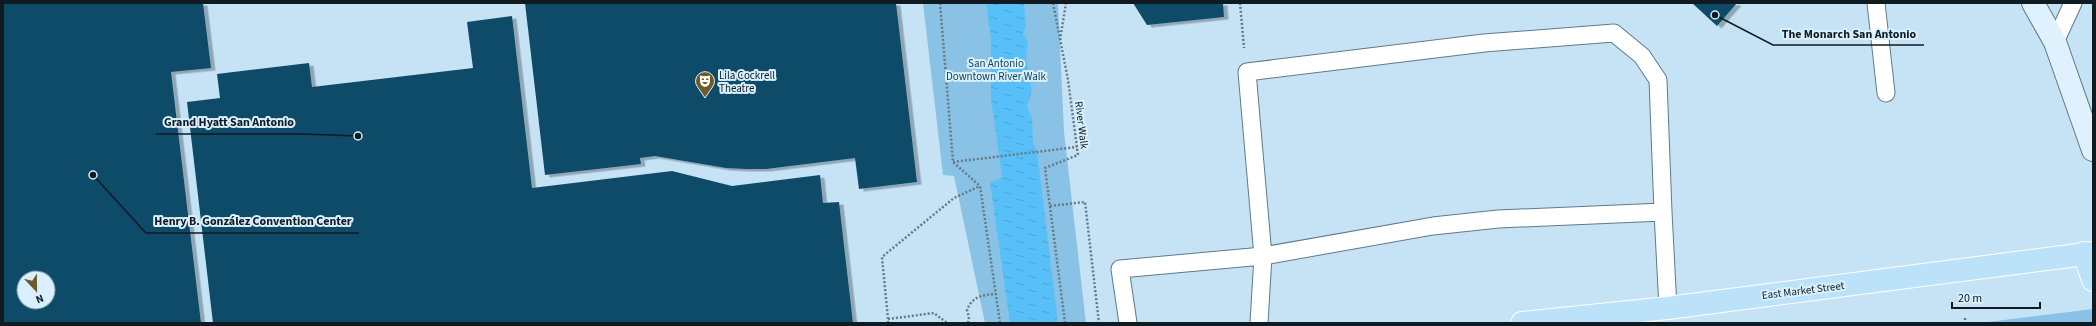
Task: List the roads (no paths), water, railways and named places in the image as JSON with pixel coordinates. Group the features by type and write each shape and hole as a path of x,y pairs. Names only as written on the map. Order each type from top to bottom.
{"main road":[{"path":"2033,3 2055,42 2093,150"},
{"path":"2089,253 2093,280"},
{"name":"East Market Street","path":"1522,323 1668,308 2089,253"}],"lane":[{"path":"1876,3 1886,94"},
{"path":"2055,42 2073,3"},
{"path":"1259,323 1263,256 1247,72 1484,43 1614,33 1642,56 1658,80 1668,308"},
{"path":"1128,323 1120,269 1263,256 1433,226 1506,218 1663,212"}],"water":[{"path":"986,3 1024,3 1026,27 1023,33 1028,42 1026,59 1032,91 1027,107 1032,118 1033,143 1037,151 1058,323 1010,323 990,183 1002,176 991,98 991,39"}],"place":[{"name":"The Monarch San Antonio","path":"1715,15"},
{"name":"Lila Cockrell Theatre","path":"705,98"},
{"name":"Grand Hyatt San Antonio","path":"358,136"},
{"name":"Henry B. González Convention Center","path":"93,175"}],"park label":[{"name":"San Antonio Downtown River Walk","path":"996,69"}]}
